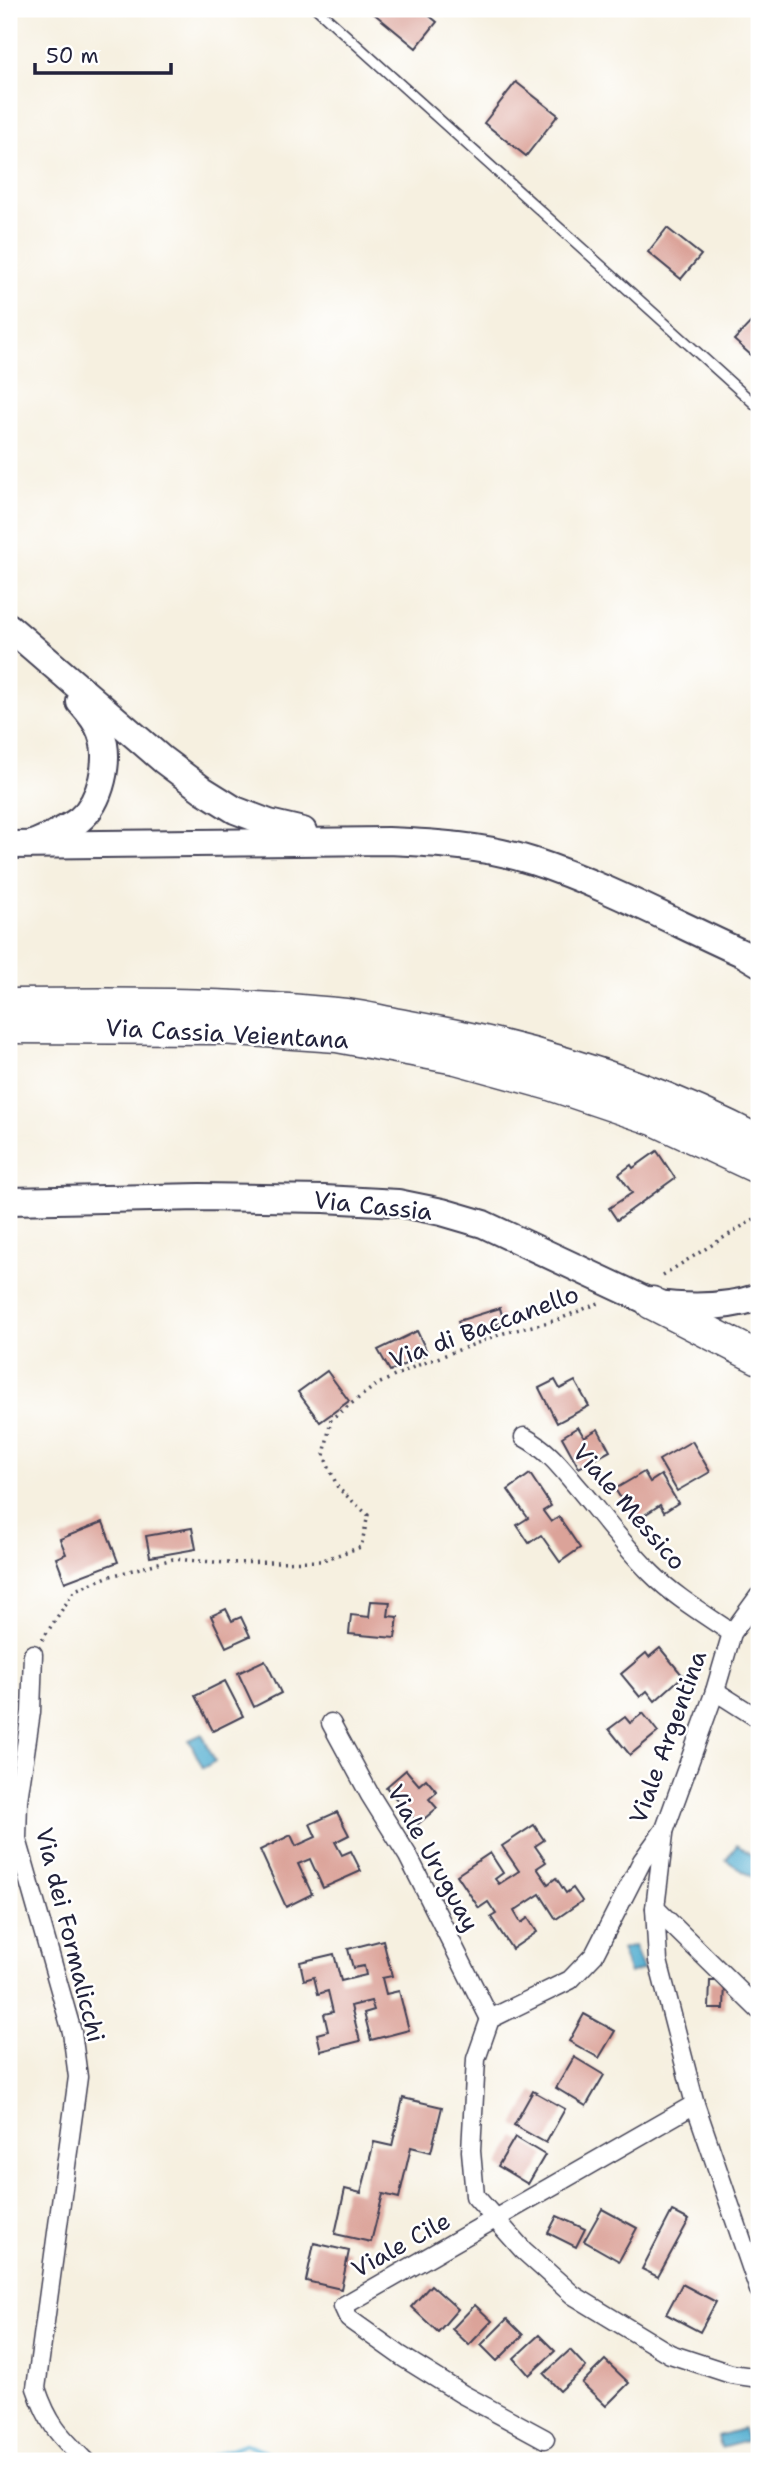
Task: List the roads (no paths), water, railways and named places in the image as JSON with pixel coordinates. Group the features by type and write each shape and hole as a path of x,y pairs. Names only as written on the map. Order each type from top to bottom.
{"highway":[{"name":"Via Cassia Veientana","path":"10,1016 224,1006 338,1014 463,1036 558,1061 665,1098 759,1142"},
{"name":"Via Cassia Veientana","path":"10,1016 337,1036 456,1058 550,1084 654,1119 759,1168"},
{"path":"657,1289 759,1358"}],"main road":[{"path":"9,626 163,760 202,790 234,810 269,823 346,840"},
{"path":"16,845 51,836 79,819 92,804 102,781 105,756 102,734 92,715 74,695 60,671"},
{"path":"16,845 346,840 432,843 488,851 530,860 579,880 744,954 759,964"},
{"name":"Via Cassia","path":"9,1201 200,1197 398,1203 483,1224 657,1289 669,1306 702,1305 759,1297"}],"street":[{"name":"Viale Messico","path":"524,1437 546,1450 556,1460 631,1551 664,1586 732,1633"},
{"name":"Viale Argentina","path":"490,2019 570,1980 594,1955 642,1861 665,1829 715,1691 732,1633 759,1596"},
{"name":"Via dei Formalicchi","path":"33,1654 31,1712 18,1800 17,1839 72,2032 78,2077 36,2388 44,2414 61,2437 85,2461"},
{"path":"715,1691 759,1719"},
{"name":"Viale Uruguay","path":"331,1723 370,1796 414,1867 490,2019"},
{"path":"665,1829 655,1908 658,1961 695,2104 759,2290"},
{"path":"655,1908 759,2010"},
{"path":"490,2019 476,2059 471,2151 475,2196 523,2250 573,2295 670,2354 731,2374 759,2378"},
{"name":"Viale Cile","path":"545,2439 462,2394 401,2356 349,2319 343,2305 695,2104"}],"lane":[{"path":"317,9 759,408"}],"water":[{"path":"202,1734 215,1761 203,1768 189,1740"},
{"path":"737,1845 759,1860 759,1872 755,1879 726,1860"},
{"path":"634,1946 643,1969 630,1974 621,1950"},
{"path":"743,2429 747,2441 721,2448 718,2436"}],"waterway":[{"path":"198,2461 245,2444 285,2461"}]}
